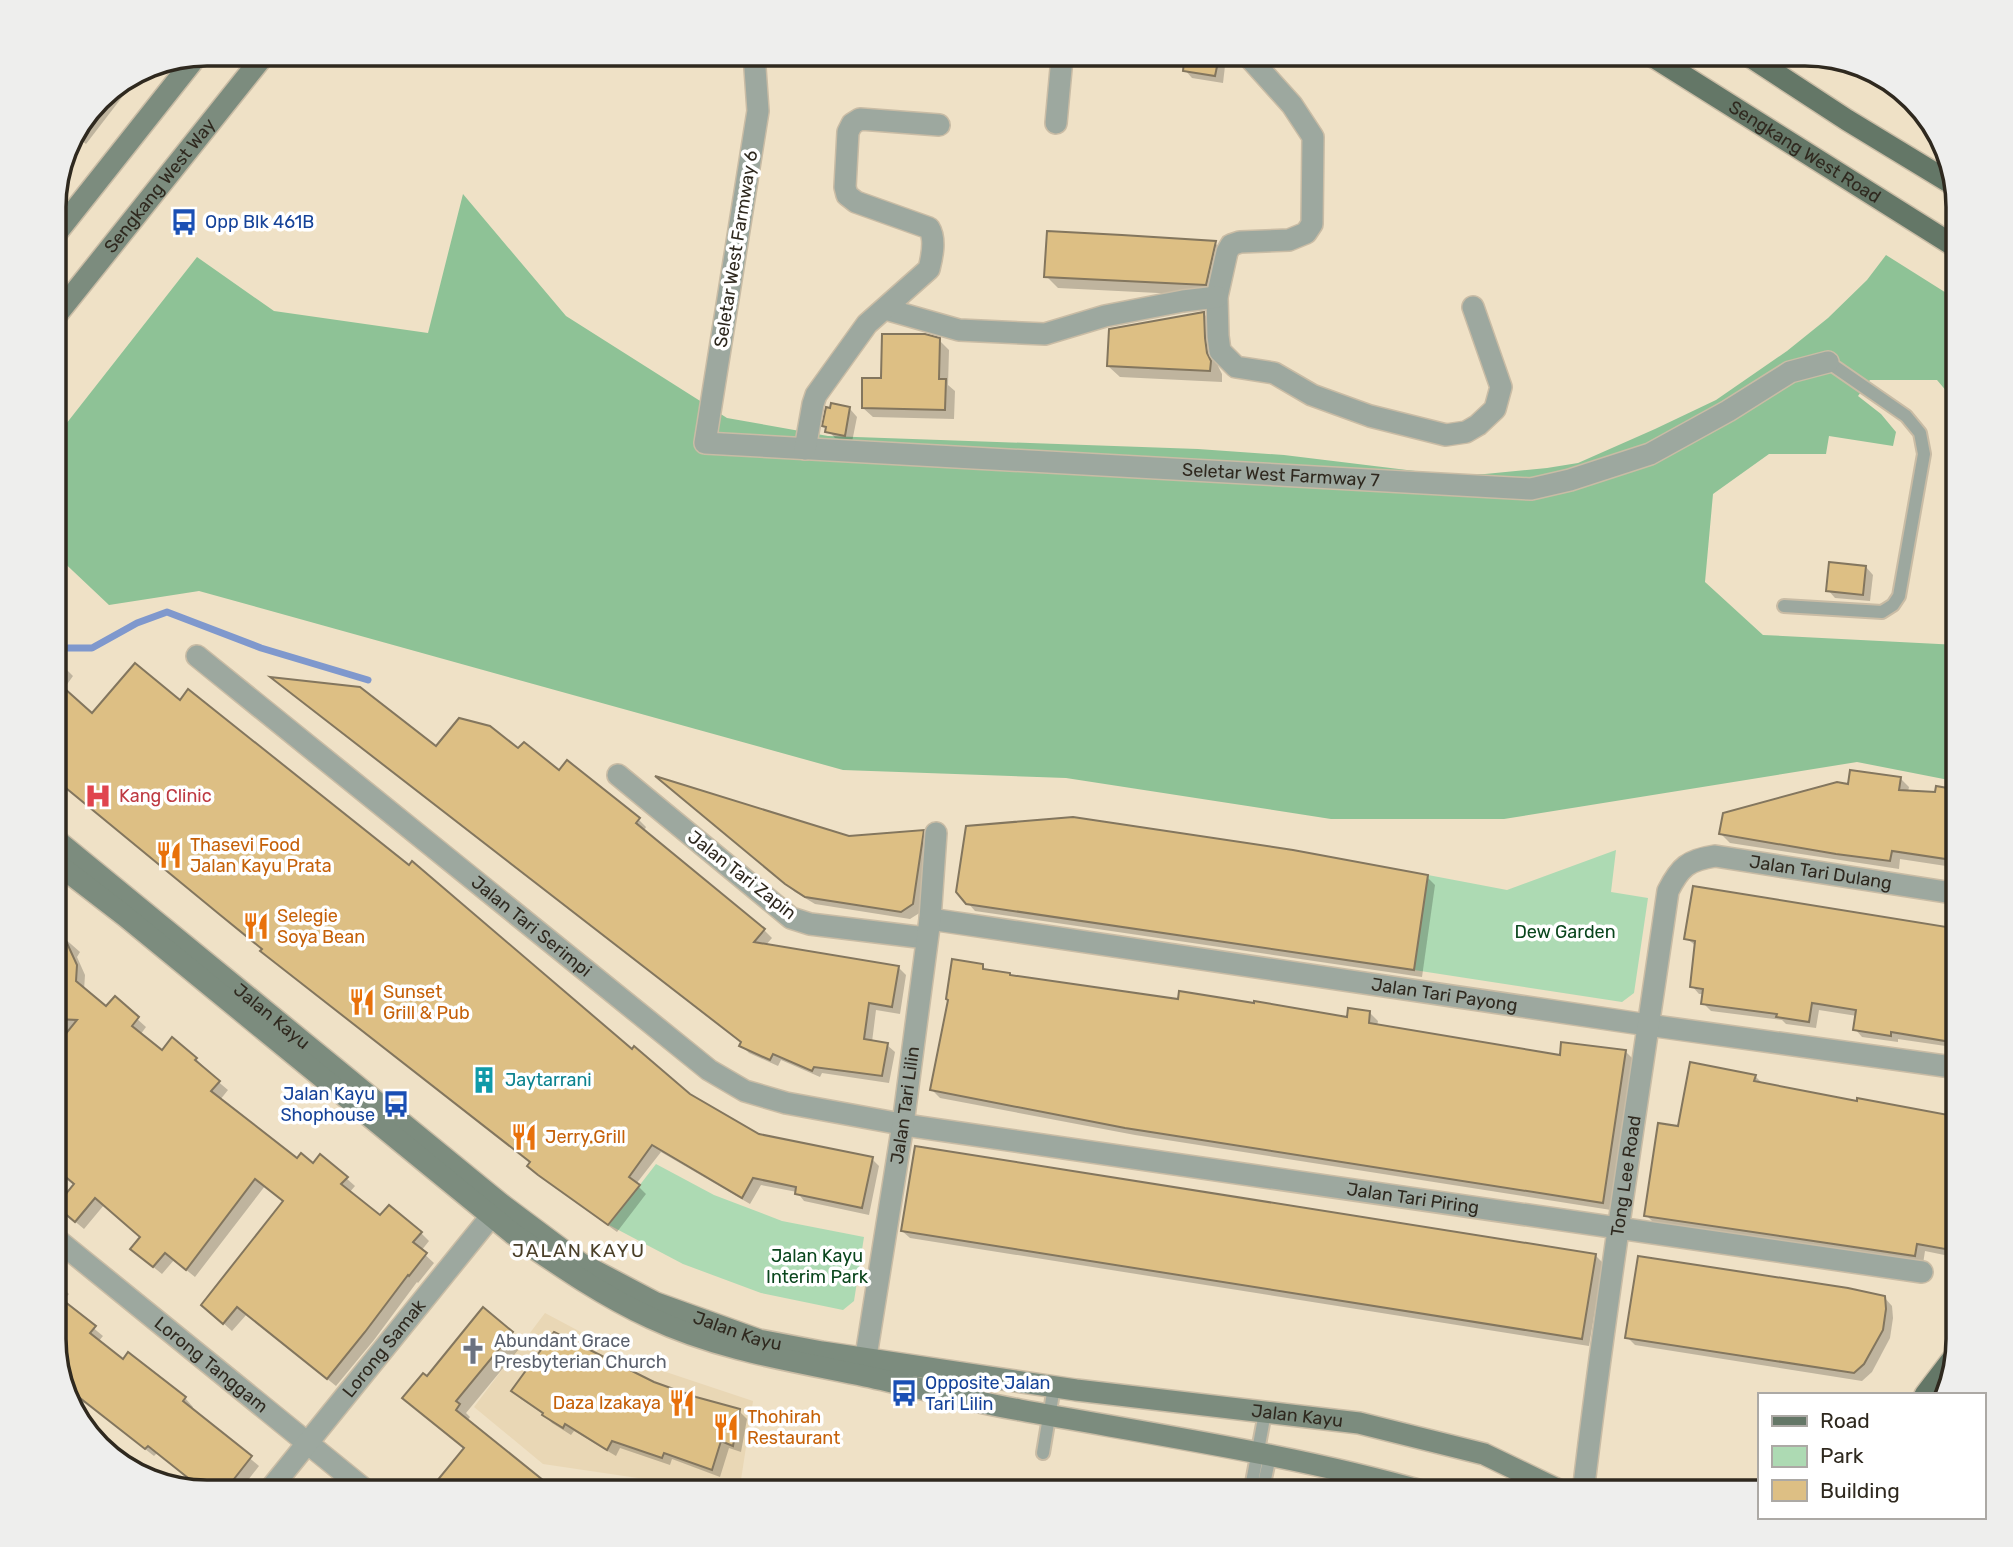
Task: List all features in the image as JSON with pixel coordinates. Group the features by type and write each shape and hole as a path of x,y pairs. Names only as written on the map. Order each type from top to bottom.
{"main road":[{"name":"Sengkang West Road","path":"1668,66 1946,241"},
{"path":"1764,66 1943,178"},
{"name":"Sengkang West Way","path":"67,302 255,67"},
{"path":"67,220 187,68"},
{"name":"Jalan Kayu","path":"67,849 496,1210"},
{"name":"Jalan Kayu","path":"67,871 246,1016 496,1210 580,1263 656,1303 759,1340 1019,1410 1177,1437 1383,1480"},
{"name":"Jalan Kayu","path":"864,1367 1359,1423 1484,1454 1538,1480"},
{"path":"1927,1393 1943,1372"}],"street":[{"path":"1056,123 1061,66"},
{"path":"1257,66 1293,105 1313,137 1312,224 1307,233 1289,240 1240,242 1231,245 1217,297 1220,351 1236,367 1274,373 1312,395 1370,416 1446,435 1466,432 1495,409 1501,387 1473,307"},
{"name":"Seletar West Farmway 6","path":"705,443 758,111 755,67"},
{"path":"805,449 816,395 867,324 929,268 931,260 933,234 929,228 856,202 847,195 845,187 848,132 852,124 860,119 939,125"},
{"path":"885,309 959,330 1045,334 1105,316 1217,297"},
{"name":"Seletar West Farmway 7","path":"705,443 1531,489 1570,480 1650,454 1728,411 1790,372 1828,362"},
{"name":"Jalan Tari Serimpi","path":"197,656 709,1070 745,1091 786,1103 903,1125"},
{"name":"Jalan Tari Zapin","path":"618,775 791,918 810,924 928,929"},
{"name":"Jalan Tari Lilin","path":"864,1367 903,1125 928,929 936,833"},
{"name":"Jalan Tari Dulang","path":"1685,865 1697,858 1715,856 1946,892"},
{"name":"Tong Lee Road","path":"1585,1480 1617,1229 1668,891 1675,876 1685,865"},
{"name":"Jalan Tari Payong","path":"928,929 1946,1066"},
{"name":"Jalan Tari Piring","path":"903,1125 1922,1272"},
{"name":"Lorong Samak","path":"277,1480 496,1210"},
{"name":"Lorong Tanggam","path":"67,1248 353,1480"}],"lane":[{"path":"1784,606 1882,612 1893,605 1899,596 1924,454 1920,433 1906,416 1828,362"},
{"path":"1043,1453 1054,1387"},
{"path":"1263,1480 1265,1413"},
{"path":"1255,1480 1264,1455"}],"shaded area":[{"path":"545,1313 639,1363 753,1401 741,1480 651,1480 543,1464 474,1407"}],"green space":[{"path":"463,194 566,316 727,418 828,436 1198,449 1284,455 1448,475 1485,474 1578,463 1716,400 1787,351 1828,318 1867,280 1886,255 1946,293 1946,391 1937,380 1870,380 1858,396 1881,414 1896,432 1893,446 1829,436 1826,454 1769,454 1713,494 1705,582 1763,635 1946,644 1946,779 1857,762 1504,819 1331,819 1066,778 843,770 199,591 109,605 67,565 67,423 197,257 274,311 428,333"},
{"name":"Dew Garden","path":"1616,850 1611,892 1648,898 1634,993 1622,1002 1414,970 1428,875 1507,890"},
{"name":"Jalan Kayu Interim Park","path":"656,1164 714,1195 782,1221 864,1237 854,1301 843,1310 761,1293 683,1264 609,1225"}],"building":[{"path":"1184,66 1217,66 1215,76 1183,71"},
{"path":"1047,231 1216,241 1206,285 1044,277"},
{"path":"1204,312 1210,371 1107,366 1109,329"},
{"path":"882,334 925,334 940,338 939,379 946,379 945,410 862,408 862,378 881,378"},
{"path":"831,403 850,407 845,436 825,432 826,427 822,426 826,407 830,408"},
{"path":"1829,562 1866,566 1863,595 1826,591"},
{"path":"135,663 180,700 188,689 409,865 412,861 632,1049 634,1046 690,1094 759,1134 873,1157 862,1208 795,1194 796,1187 753,1178 742,1198 652,1145 629,1177 640,1185 608,1225 538,1175 527,1166 530,1162 260,951 262,949 67,789 67,691 92,713"},
{"path":"270,677 360,687 436,746 459,718 490,726 518,748 524,742 559,770 567,760 640,818 636,823 765,929 754,942 899,966 892,1007 869,1003 864,1039 888,1043 882,1076 814,1067 812,1071 773,1054 770,1060 739,1046 741,1042"},
{"path":"1850,770 1901,777 1899,790 1935,792 1936,786 1946,788 1946,859 1892,851 1890,861 1719,834 1723,813 1837,782 1848,784"},
{"path":"655,776 849,836 924,830 913,904 901,912 805,897 785,884"},
{"path":"1073,817 1293,850 1428,875 1414,970 966,904 956,892 966,826"},
{"path":"1693,886 1946,927 1946,1041 1891,1032 1891,1036 1853,1030 1856,1010 1812,1003 1809,1022 1776,1017 1777,1014 1701,1004 1703,989 1690,987 1695,941 1684,939"},
{"path":"67,943 77,965 76,981 106,1006 115,996 139,1017 132,1026 162,1050 172,1037 220,1081 211,1091 297,1158 301,1153 313,1163 320,1154 348,1177 341,1184 380,1215 389,1205 422,1232 413,1242 427,1253 327,1379 237,1307 223,1324 201,1305 283,1201 255,1179 186,1270 165,1253 153,1267 130,1249 140,1237 95,1198 75,1222 67,1215 67,1193 74,1184 67,1178 67,1032 77,1020 67,1020"},
{"path":"952,959 983,964 983,969 1010,975 1178,999 1179,991 1347,1017 1348,1008 1370,1011 1369,1023 1560,1055 1561,1042 1626,1050 1603,1203 1125,1128 930,1090 948,1000"},
{"path":"1690,1062 1756,1075 1754,1081 1946,1115 1946,1248 1917,1244 1915,1256 1644,1216 1658,1123 1678,1126"},
{"path":"915,1146 1596,1254 1582,1339 901,1231"},
{"path":"1638,1256 1885,1296 1883,1330 1864,1364 1854,1373 1625,1338"},
{"path":"67,1303 96,1326 90,1333 123,1359 128,1352 186,1397 183,1401 252,1456 233,1480 189,1479 148,1446 145,1449 79,1397 69,1367"},
{"path":"483,1307 513,1332 456,1401 460,1404 456,1410 543,1480 438,1480 464,1448 402,1398 423,1373 427,1376"},
{"path":"554,1332 654,1382 740,1409 733,1446 721,1441 712,1470 664,1453 662,1458 612,1441 607,1450 565,1424 563,1428 542,1415 543,1413 511,1391"}],"waterway":[{"path":"67,648 92,648 137,623 167,612 261,648 368,680"}],"place":[{"name":"Opp Blk 461B","path":"184,222"},
{"name":"Kang Clinic","path":"98,796"},
{"name":"Thasevi Food Jalan Kayu Prata","path":"169,855"},
{"name":"Selegie Soya Bean","path":"256,926"},
{"name":"Sunset Grill & Pub","path":"362,1002"},
{"name":"Jaytarrani","path":"484,1080"},
{"name":"Jalan Kayu Shophouse","path":"396,1104"},
{"name":"Jerry.Grill","path":"524,1137"},
{"name":"Abundant Grace Presbyterian Church","path":"473,1351"},
{"name":"Opposite Jalan Tari Lilin","path":"904,1393"},
{"name":"Daza Izakaya","path":"682,1403"},
{"name":"Thohirah Restaurant","path":"726,1427"}],"district":[{"name":"JALAN KAYU","path":"579,1250"}]}
